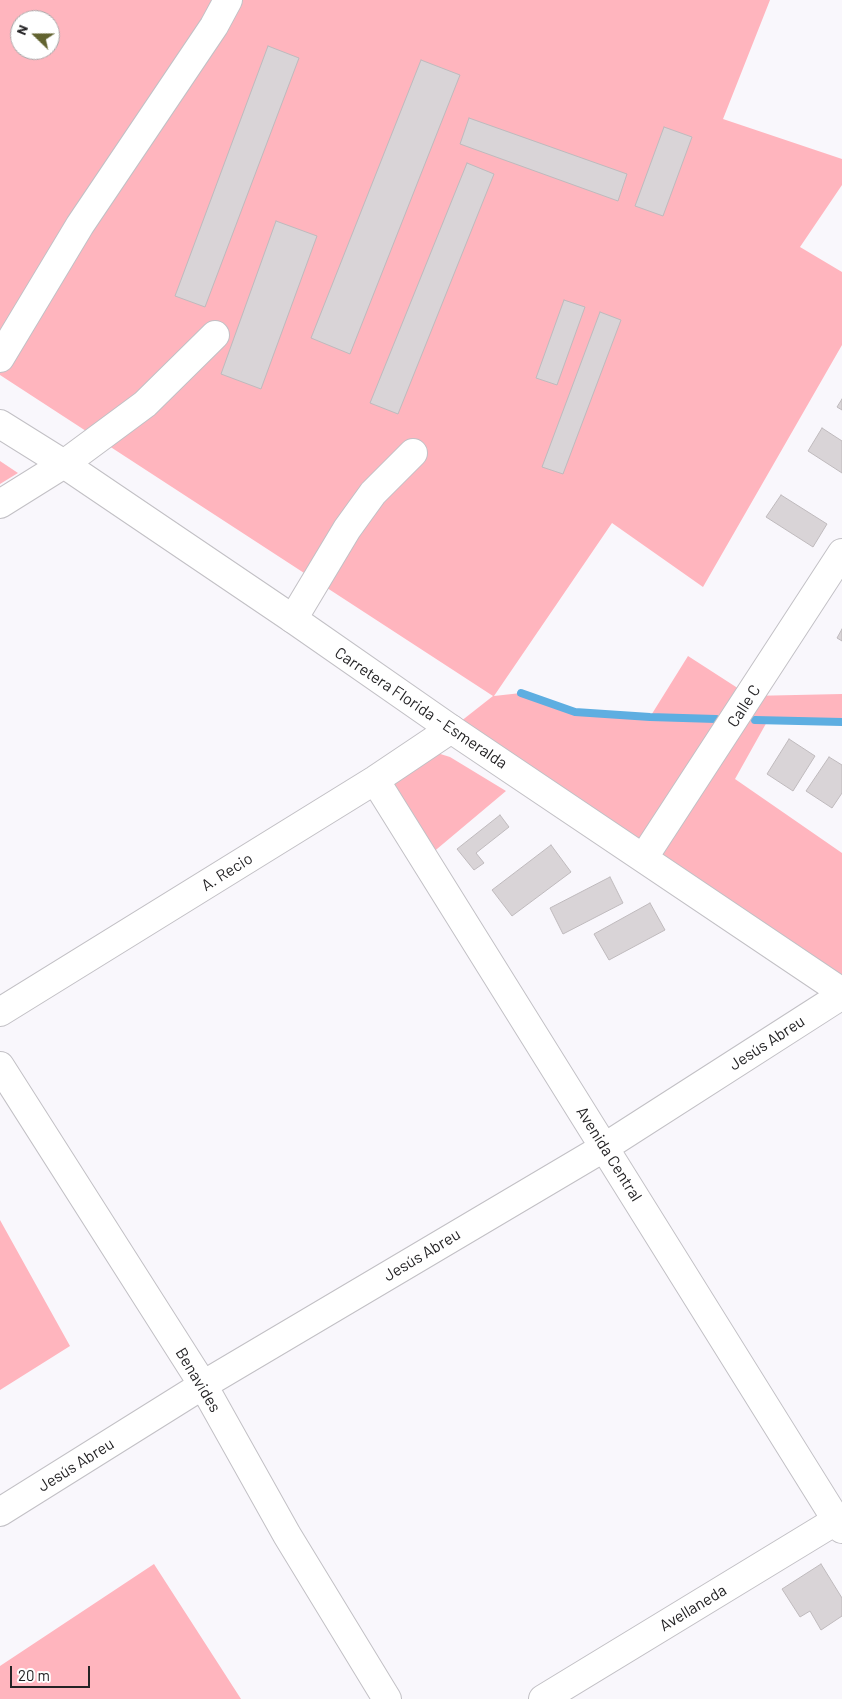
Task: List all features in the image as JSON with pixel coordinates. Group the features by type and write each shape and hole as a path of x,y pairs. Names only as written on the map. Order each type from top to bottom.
{"street":[{"path":"0,358 80,225 214,26 228,0"},
{"path":"0,504 64,464 145,404 215,334"},
{"name":"Carretera Florida - Esmeralda","path":"0,424 64,464 451,729 644,857 842,993"},
{"path":"293,619 352,522 373,493 412,452"},
{"name":"Calle C","path":"644,857 842,554"},
{"name":"A. Recio","path":"0,1012 376,780 451,729"},
{"name":"Avenida Central","path":"376,780 840,1522"},
{"name":"Jesús Abreu","path":"0,1512 203,1385 605,1147 842,993"},
{"name":"Benavides","path":"0,1066 203,1385 287,1535 387,1699"},
{"name":"Avellaneda","path":"543,1699 840,1522"}],"shaded area":[{"path":"0,0 770,0 723,119 842,159 842,185 800,247 842,272 842,345 703,587 612,523 494,696 521,693 575,712 650,717 688,656 750,696 842,694 842,722 768,720 735,779 842,853 842,992 451,729 493,696 0,375"},
{"path":"0,461 18,473 0,484"},
{"path":"434,752 450,757 506,791 431,854 400,802 394,783"},
{"path":"0,1220 70,1346 0,1390"},
{"path":"154,1564 241,1699 0,1699 0,1666"}],"building":[{"path":"268,46 299,58 205,307 175,296"},
{"path":"421,60 460,75 350,354 311,338"},
{"path":"469,118 627,174 618,201 460,144"},
{"path":"664,127 692,137 663,216 635,206"},
{"path":"467,163 494,174 398,414 370,403"},
{"path":"276,221 317,236 261,389 221,374"},
{"path":"564,300 585,307 557,385 536,378"},
{"path":"600,312 621,320 563,474 542,467"},
{"path":"842,399 842,410 837,407"},
{"path":"822,428 842,441 842,473 808,451"},
{"path":"781,495 827,524 813,547 766,517"},
{"path":"842,629 842,641 837,638"},
{"path":"789,739 815,756 793,791 767,774"},
{"path":"829,757 842,765 842,793 832,808 806,791"},
{"path":"500,815 509,827 476,853 484,863 474,870 457,849"},
{"path":"551,845 571,872 512,916 492,890"},
{"path":"610,877 623,903 563,934 550,908"},
{"path":"650,903 665,930 609,960 594,934"},
{"path":"821,1564 842,1598 842,1616 821,1630 810,1611 800,1617 782,1589"}],"waterway":[{"path":"521,693 575,712 716,719"},
{"path":"755,720 842,722"}]}
